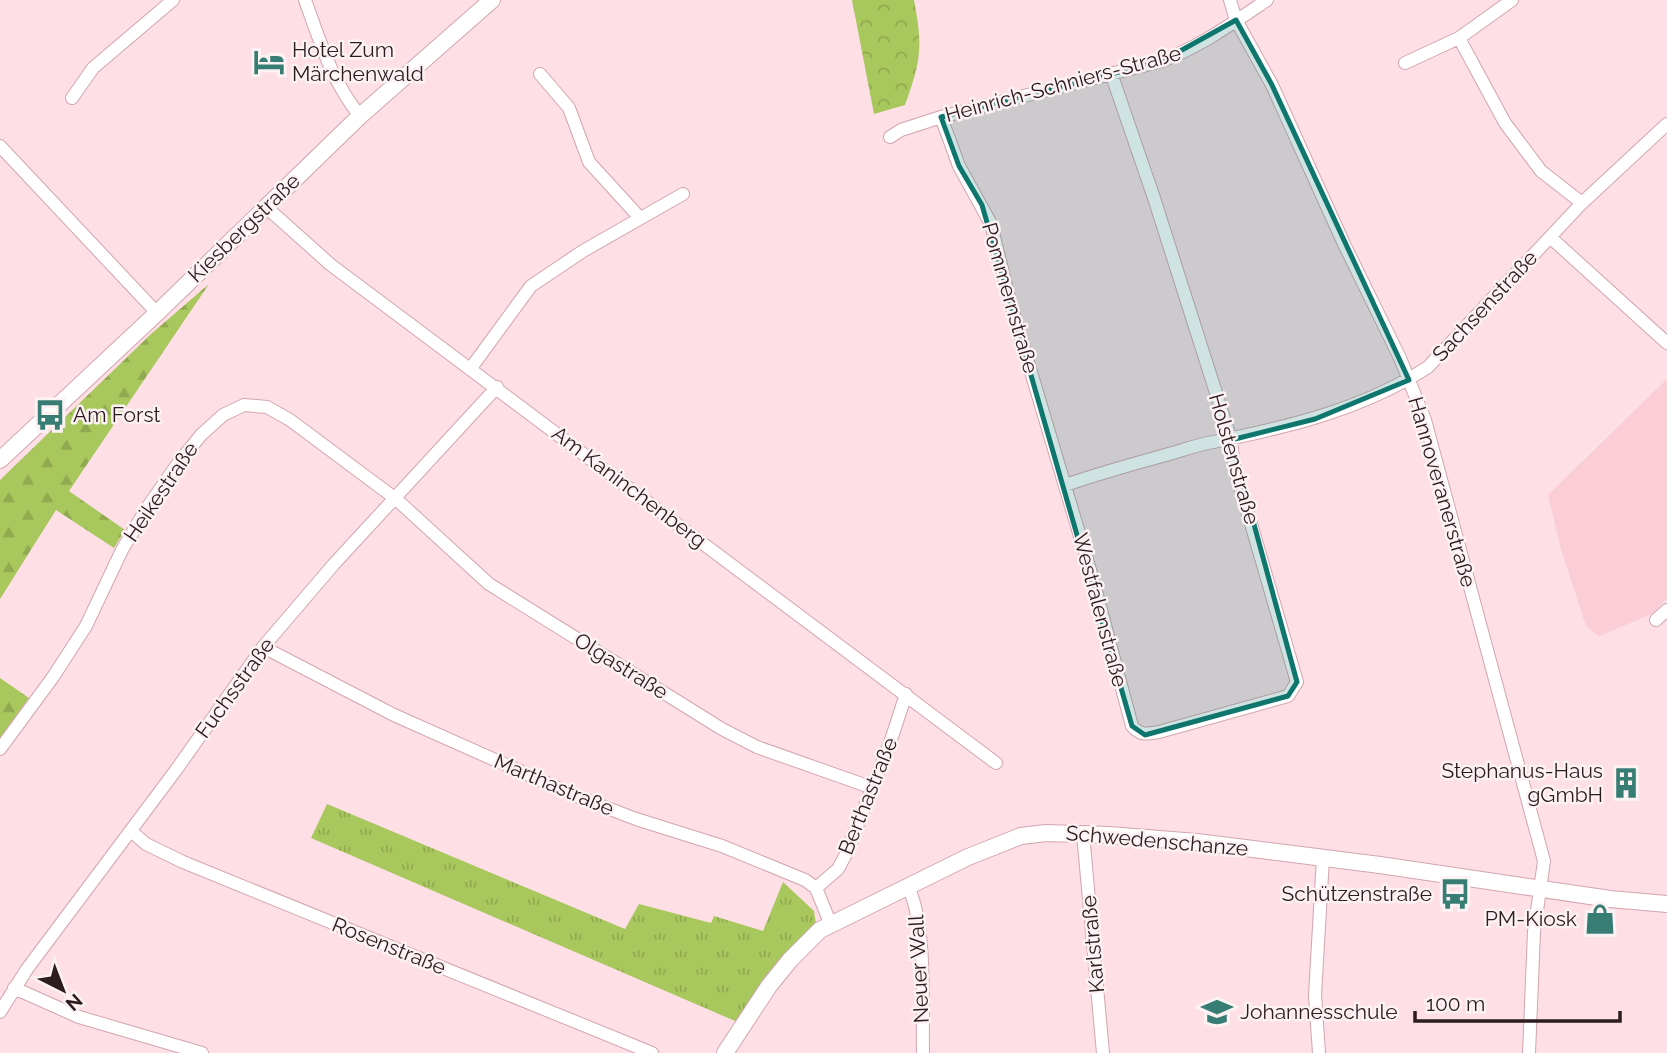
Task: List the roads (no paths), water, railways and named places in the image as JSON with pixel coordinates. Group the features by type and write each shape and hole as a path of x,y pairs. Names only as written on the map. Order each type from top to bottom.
{"street":[{"path":"72,98 93,68 173,0"},
{"path":"305,0 331,72 344,96 360,116"},
{"name":"Kiesbergstraße","path":"0,460 157,313 360,116 492,0"},
{"name":"Hannoveranerstraße","path":"1230,0 1236,20 1272,85 1425,420 1544,861 1534,932 1529,1053"},
{"name":"Heinrich-Schniers-Straße","path":"890,137 901,130 941,117 1163,61 1191,50 1266,0"},
{"path":"1405,63 1459,38 1512,0"},
{"path":"1459,38 1505,123 1541,171 1582,203"},
{"name":"Holstenstraße","path":"1111,73 1231,440 1234,465 1297,682 1288,696 1160,732 1145,735 1138,733"},
{"path":"540,74 569,108 589,162 640,218"},
{"name":"Pommernstraße","path":"941,117 959,166 991,224 1009,298 1065,485"},
{"name":"Sachsenstraße","path":"1065,485 1118,467 1207,443 1231,440 1315,419 1409,380 1428,367 1582,203 1667,124"},
{"path":"0,146 157,313"},
{"path":"471,368 531,286 583,251 683,194"},
{"name":"Am Kaninchenberg","path":"266,207 331,265 996,763"},
{"path":"1550,237 1667,343"},
{"name":"Fuchsstraße","path":"0,1012 14,988 263,647 334,564 497,387"},
{"name":"Heikestraße","path":"0,748 53,677 86,626 122,550 146,508 186,453 223,415 244,405 267,407 290,420 396,499"},
{"name":"Westfalenstraße","path":"1065,485 1129,716 1138,733"},
{"name":"Olgastraße","path":"396,499 489,584 722,729 757,747 873,788"},
{"path":"1656,620 1667,610"},
{"name":"Marthastraße","path":"263,647 394,715 576,796 636,819 722,846 774,866 816,888"},
{"name":"Berthastraße","path":"816,888 838,869 873,788 906,694"},
{"name":"Rosenstraße","path":"131,831 146,844 183,862 652,1053"},
{"name":"Schwedenschanze","path":"725,1053 790,960 820,930 968,857 1021,836 1045,833 1083,834 1197,842 1667,904"},
{"name":"Karlstraße","path":"1083,834 1103,1053"},
{"path":"1319,1053 1315,995 1323,858"},
{"name":"Neuer Wall","path":"908,887 914,898 919,924 923,1053"},
{"path":"816,888 831,925"},
{"path":"14,988 79,1017 201,1053"}],"place":[{"name":"Hotel Zum Märchenwald","path":"269,62"},
{"name":"Am Forst","path":"50,415"},
{"name":"Stephanus-Haus gGmbH","path":"1626,783"},
{"name":"Schützenstraße","path":"1455,894"},
{"name":"PM-Kiosk","path":"1600,919"},
{"name":"Johannesschule","path":"1217,1012"}]}
